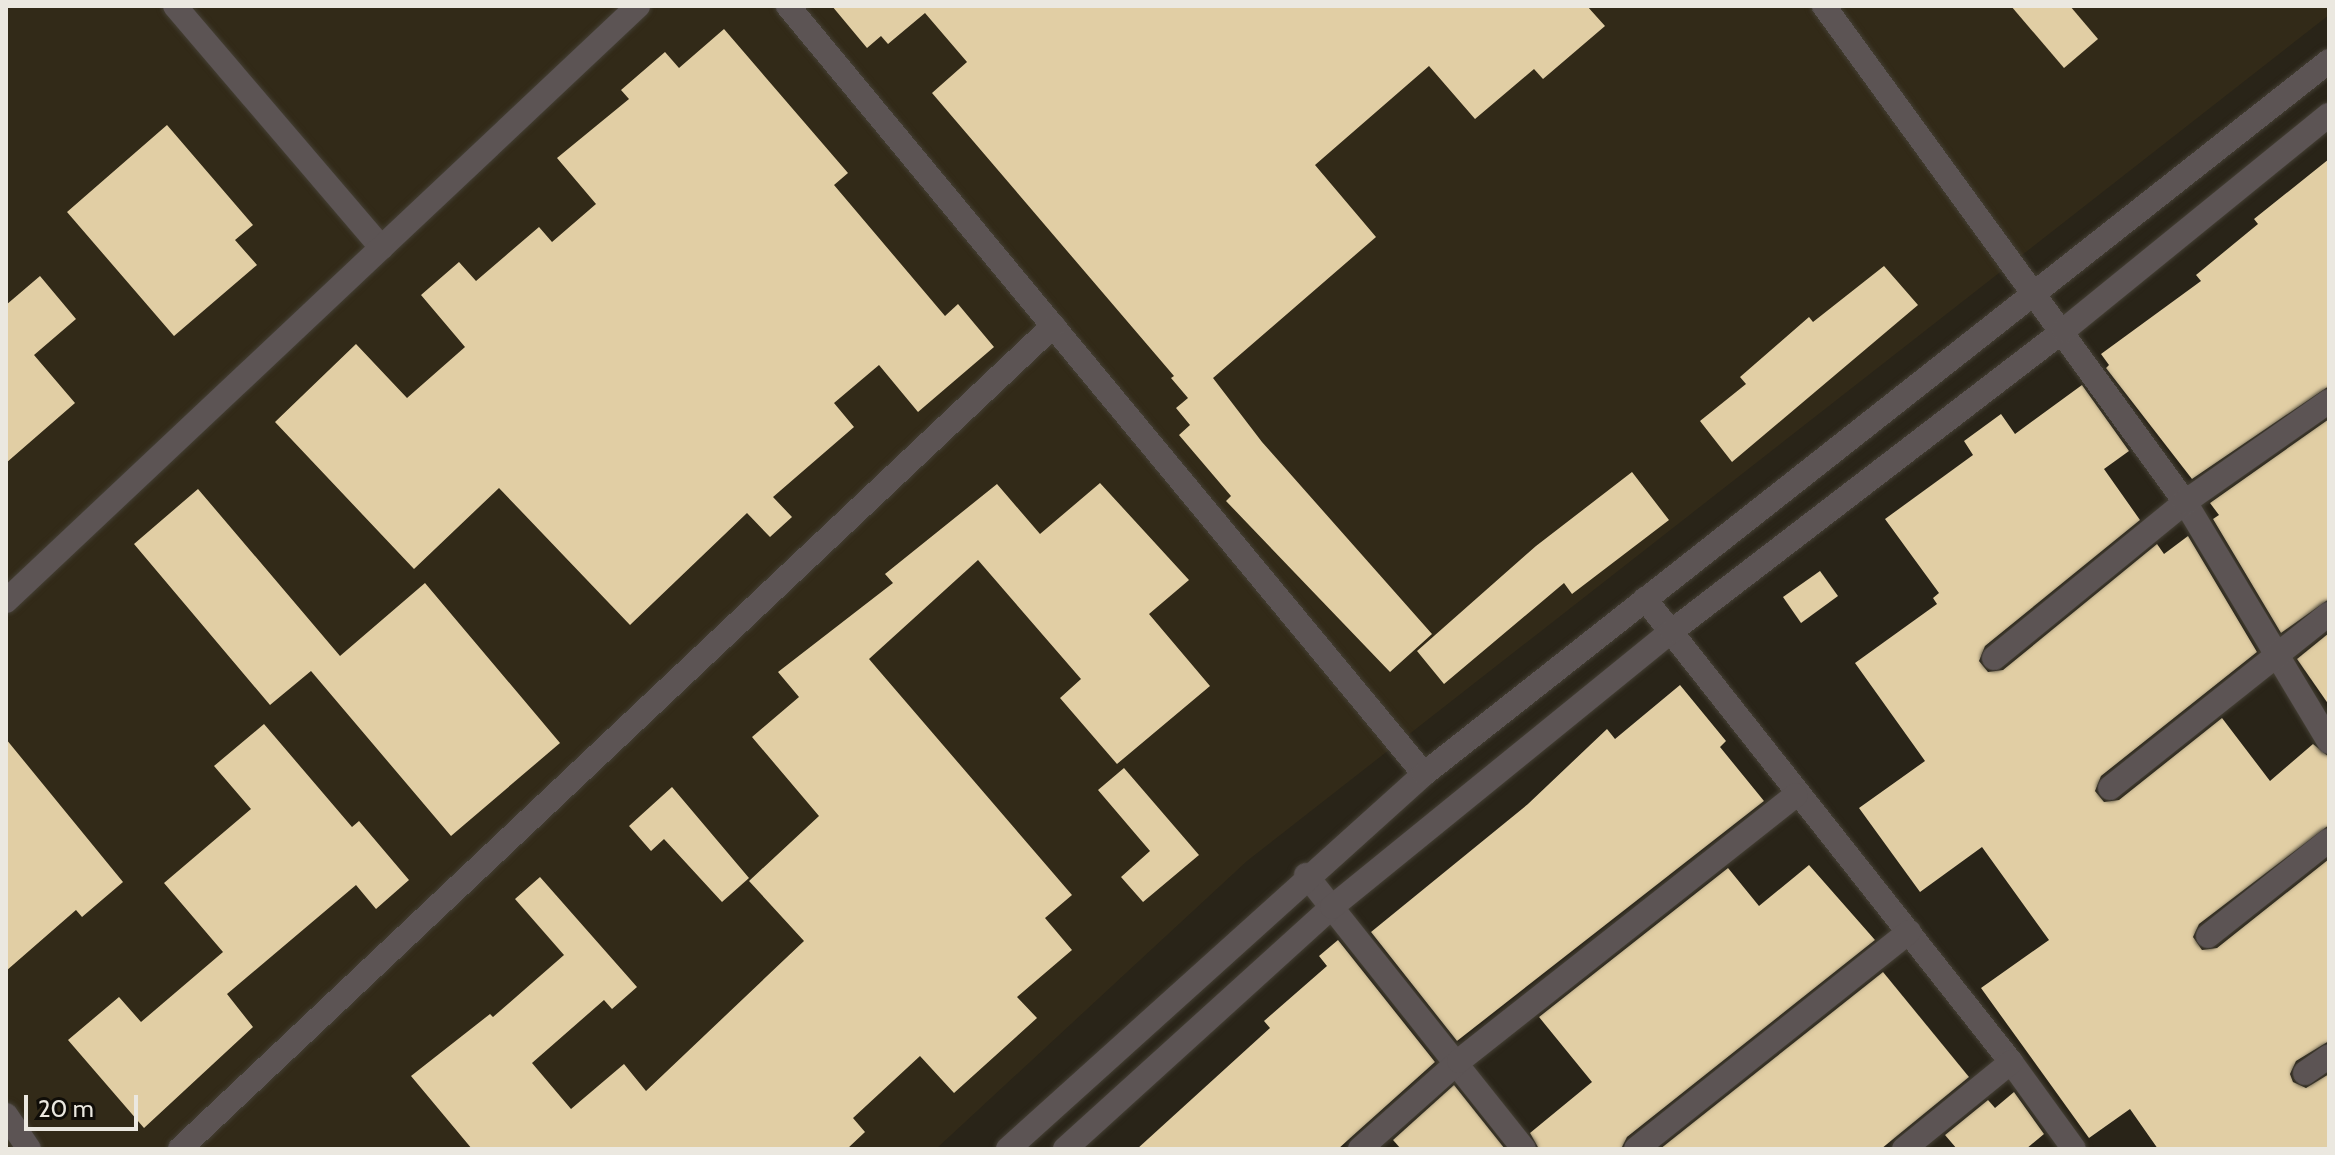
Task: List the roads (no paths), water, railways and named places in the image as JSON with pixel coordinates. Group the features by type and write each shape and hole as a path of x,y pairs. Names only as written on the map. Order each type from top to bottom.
{"street":[{"path":"175,6 382,248"},
{"path":"6,601 638,6"},
{"path":"788,6 1424,774"},
{"path":"1824,6 2064,330 2185,502 2329,742"},
{"path":"1008,1149 1306,875 1424,774 2329,61"},
{"path":"1065,1149 1332,907 1672,631 2064,330 2329,115"},
{"path":"180,1149 1053,326"},
{"path":"1994,658 2185,502 2329,401"},
{"path":"1645,599 1796,795 2011,1062 2074,1149"},
{"path":"2110,788 2329,614"},
{"path":"1360,1149 1459,1061 1796,795"},
{"path":"2208,936 2329,840"},
{"path":"1306,875 1459,1061 1524,1149"},
{"path":"1636,1149 1909,932"},
{"path":"2305,1073 2329,1056"},
{"path":"1904,1149 2011,1062"},
{"path":"6,1115 29,1149"}]}
